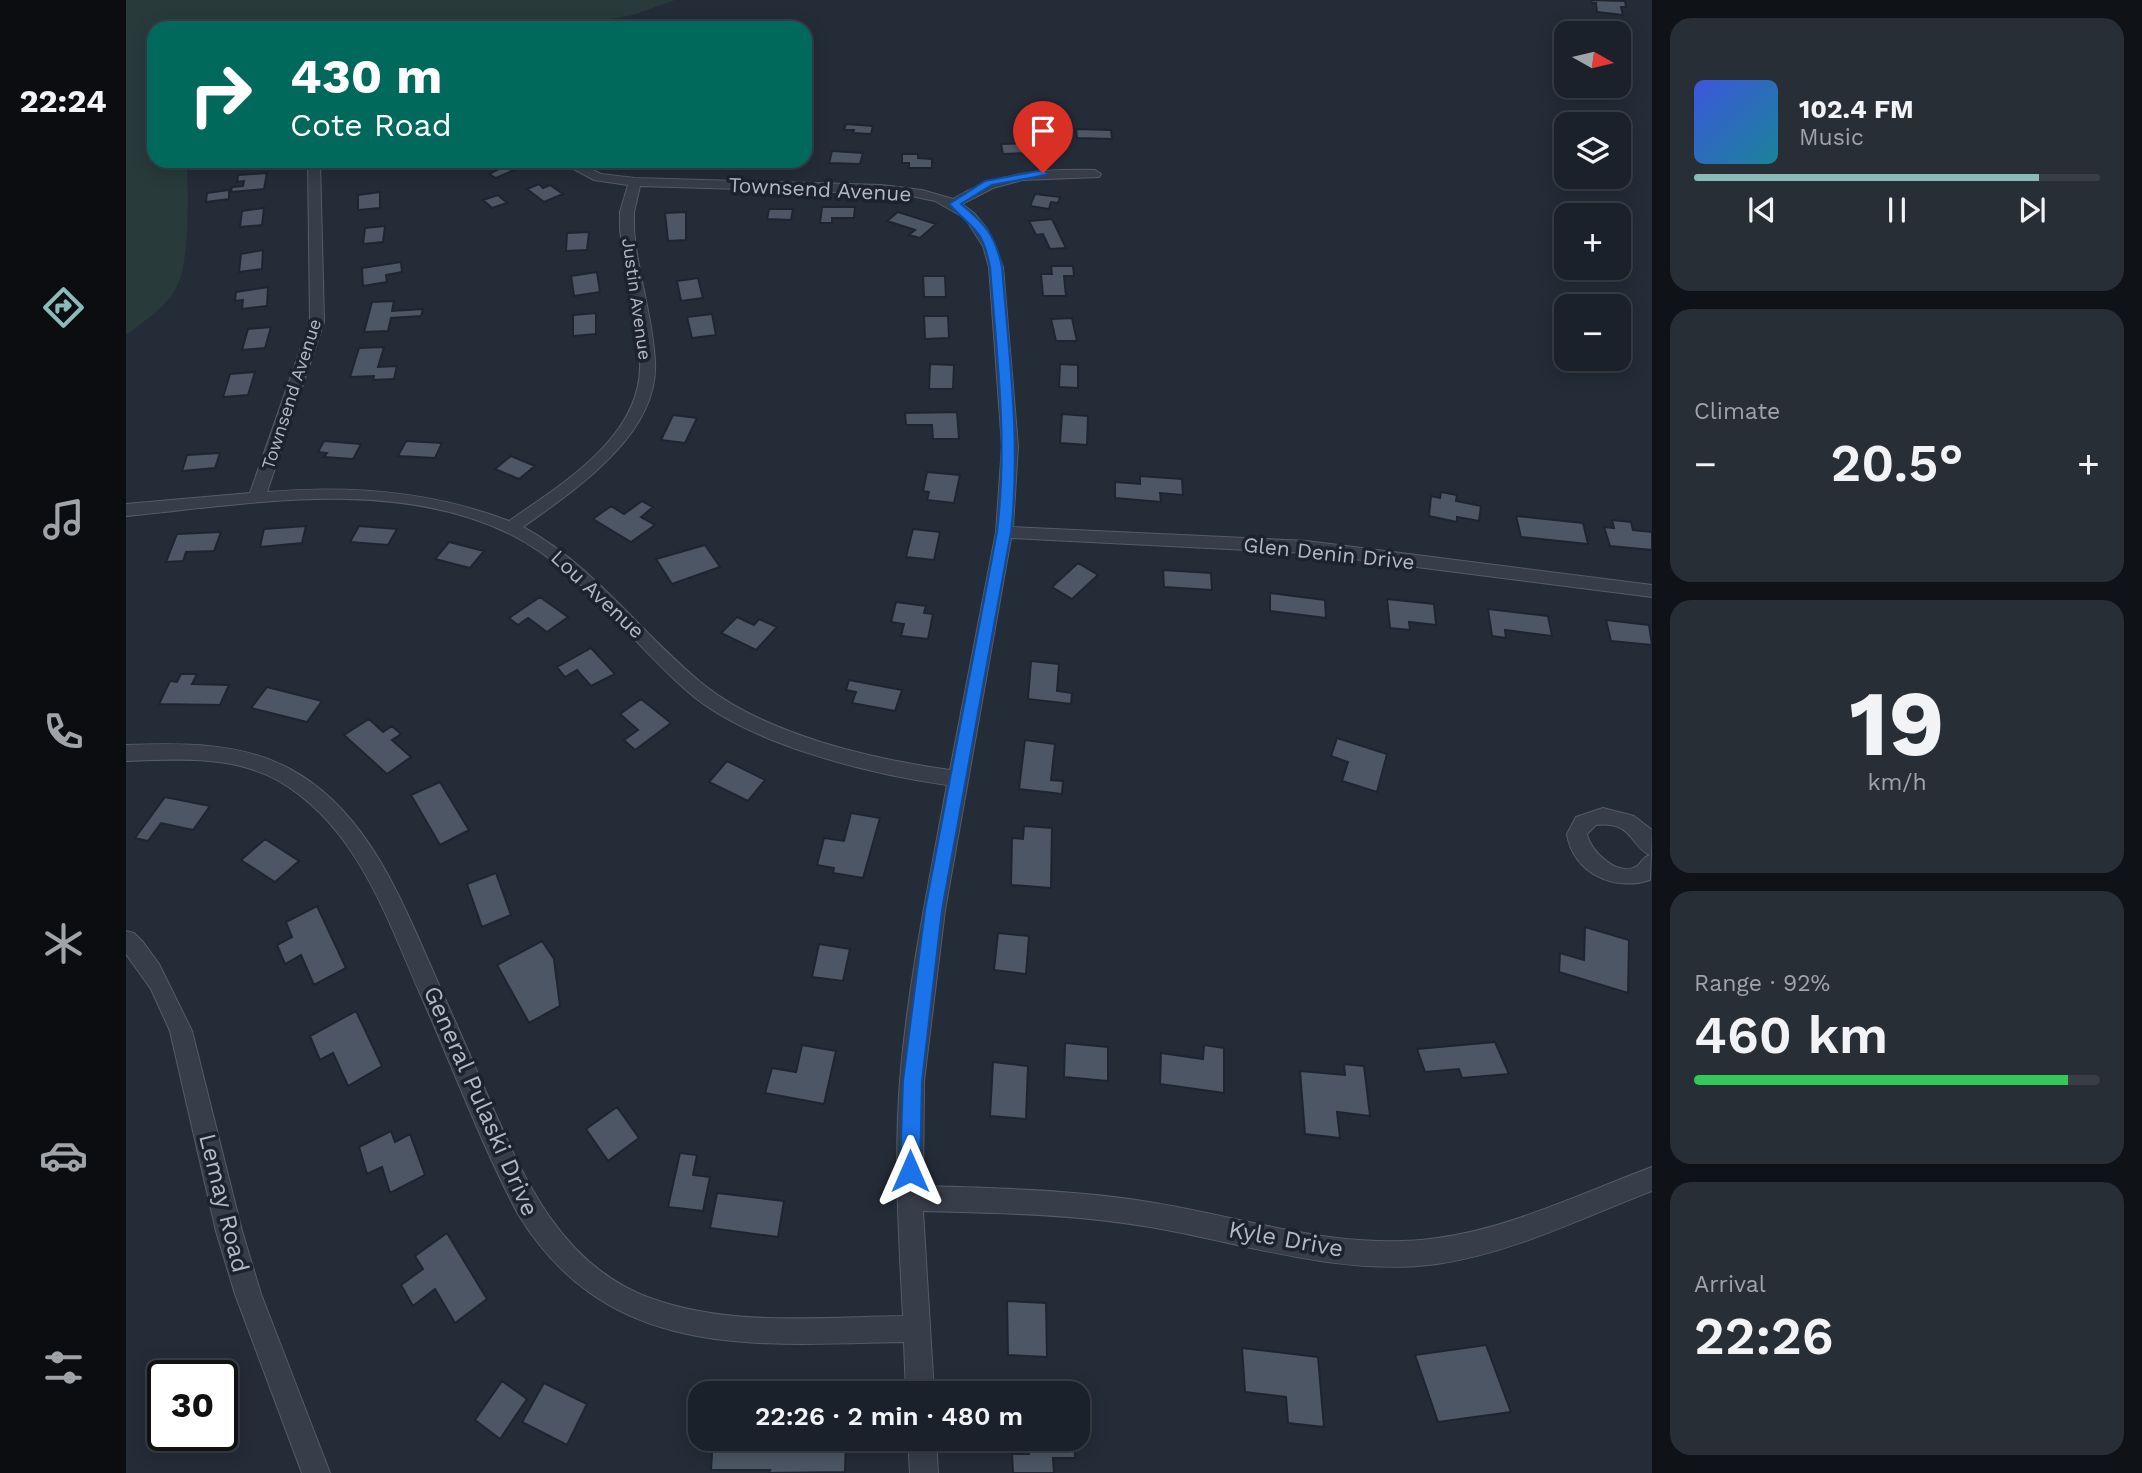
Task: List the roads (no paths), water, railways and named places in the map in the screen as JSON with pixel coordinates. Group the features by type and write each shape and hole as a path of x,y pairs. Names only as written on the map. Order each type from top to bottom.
{"street":[{"name":"Townsend Avenue","path":"256,499 317,322 314,168"},
{"name":"Townsend Avenue","path":"579,168 598,177 635,182 898,190 954,204 981,226 992,246 996,267 1010,446 1010,486 1004,532 934,910 918,1032 911,1106 910,1198 919,1381"},
{"path":"954,204 989,183 1009,177 1043,173 1095,174"},
{"name":"Justin Avenue","path":"511,528 572,484 601,458 631,418 644,391 648,365 626,229 627,212 635,182"},
{"name":"Lou Avenue","path":"126,510 256,499 347,496 397,497 460,509 511,528 550,548 578,572 692,685 729,710 821,751 901,772 958,779"},
{"name":"Glen Denin Drive","path":"1004,532 1307,547 1652,591"},
{"name":"General Pulaski Drive","path":"126,754 212,753 261,765 303,786 336,817 376,872 397,914 508,1169 538,1227 559,1253 585,1276 615,1295 681,1322 755,1329 916,1329"},
{"path":"1649,873 1622,876 1598,867 1581,850 1578,832 1581,824 1589,819 1613,817 1638,829 1652,847"},
{"name":"Lemay Road","path":"126,940 148,965 172,1007 181,1031 229,1231 248,1294 316,1473"},
{"name":"Kyle Drive","path":"910,1198 1042,1201 1147,1214 1328,1248 1402,1254 1437,1251 1502,1234 1652,1179"},
{"path":"923,1451 924,1473"}]}
